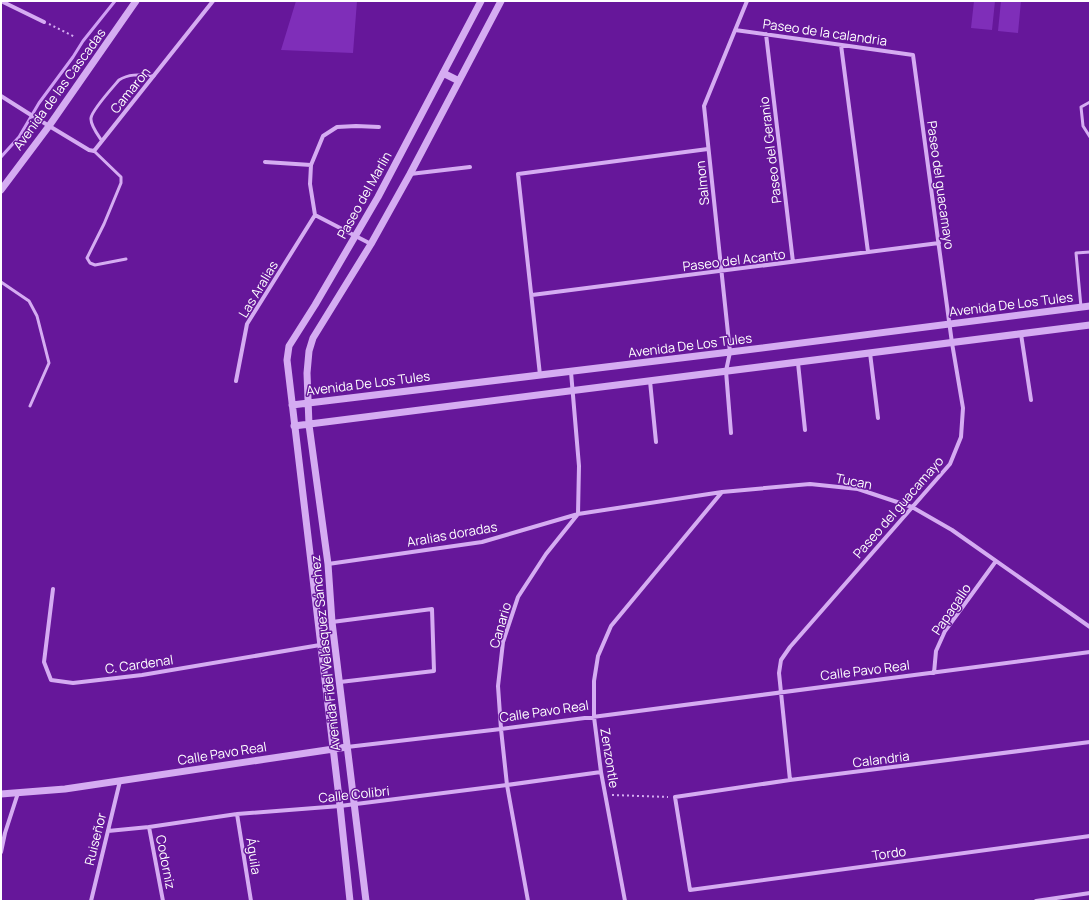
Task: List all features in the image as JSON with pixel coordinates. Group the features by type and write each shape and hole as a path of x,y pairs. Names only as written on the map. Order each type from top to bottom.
{"street":[{"path":"1,1 44,22"},
{"name":"Avenida de las Cascadas","path":"1,190 49,126 136,1"},
{"name":"Camaron","path":"94,151 213,1"},
{"name":"Paseo del Marlin","path":"292,404 286,360 289,346 315,305 378,197 481,1"},
{"path":"307,403 309,351 313,338 371,244 410,174 501,1"},
{"name":"Salmon","path":"731,433 726,371 730,352 704,106 747,1"},
{"name":"Paseo de la calandria","path":"735,30 913,54"},
{"name":"Paseo del Geranio","path":"766,34 793,262"},
{"path":"841,45 868,252"},
{"name":"Paseo del guacamayo","path":"790,780 780,693 779,673 781,660 950,464 961,437 963,408 952,342 913,54"},
{"path":"443,73 459,80"},
{"path":"1,96 31,116 89,150 94,151"},
{"path":"371,244 315,216 310,184 311,164 323,136 338,128 356,126 379,127"},
{"path":"540,375 518,174 708,149"},
{"path":"264,162 311,164"},
{"path":"410,174 470,167"},
{"name":"Las Aralias","path":"236,381 247,324 315,216"},
{"name":"Paseo del Acanto","path":"532,295 939,243"},
{"name":"Avenida De Los Tules","path":"292,404 570,372 1090,306"},
{"path":"294,426 572,392 1090,325"},
{"path":"1021,334 1031,400"},
{"path":"870,353 878,418"},
{"path":"798,363 805,430"},
{"path":"570,372 580,466 578,514"},
{"path":"650,381 656,442"},
{"name":"Avenida Fidel Velásquez Sánchez","path":"307,403 328,564 332,622 366,901"},
{"name":"Avenida Fidel Velásquez Sánchez","path":"292,404 350,901"},
{"name":"Tucan","path":"578,514 722,492 810,484 858,489 912,507 952,530 1090,627"},
{"name":"Zenzontle","path":"625,901 601,772 594,717 594,681 598,656 611,626 722,492"},
{"name":"Aralias doradas","path":"328,564 482,542 578,514"},
{"name":"Canario","path":"528,901 507,785 501,729 498,686 503,642 518,597 546,554 578,514"},
{"name":"Papagallo","path":"934,673 936,650 945,631 996,561"},
{"name":"C. Cardenal","path":"53,589 44,662 51,680 73,683 134,676 320,645"},
{"path":"332,622 432,609 434,671 340,682"},
{"name":"Calle Pavo Real","path":"1,794 65,789 347,747 501,729 1090,652"},
{"name":"Calandria","path":"675,797 790,780 1090,742"},
{"name":"Calle Colibri","path":"108,831 237,814 340,806 601,772"},
{"name":"Ruiseñor","path":"91,901 120,781"},
{"path":"1,852 5,833 18,793"},
{"name":"Tordo","path":"675,797 690,890 1090,836"},
{"name":"Águila","path":"237,814 251,901"},
{"name":"Codorniz","path":"149,826 163,901"},
{"path":"1036,901 1090,894"}],"lane":[{"path":"102,141 92,123 91,118 119,80 124,76 132,74 154,76"},
{"path":"1090,102 1081,107 1083,126 1090,137"},
{"path":"94,151 121,177 121,183 87,258 90,263 95,265 126,259"},
{"path":"1081,307 1076,253 1090,252"},
{"path":"1,282 28,301 37,316 49,363 30,406"}],"path":[{"path":"44,22 75,37"},
{"path":"605,795 675,797"}],"shaded area":[{"path":"296,1 357,1 353,53 281,50"},
{"path":"974,1 995,1 992,30 971,28"},
{"path":"1001,1 1021,1 1018,33 998,31"}],"waterway":[{"path":"1,157 19,137 39,103 83,41 115,1"}]}
